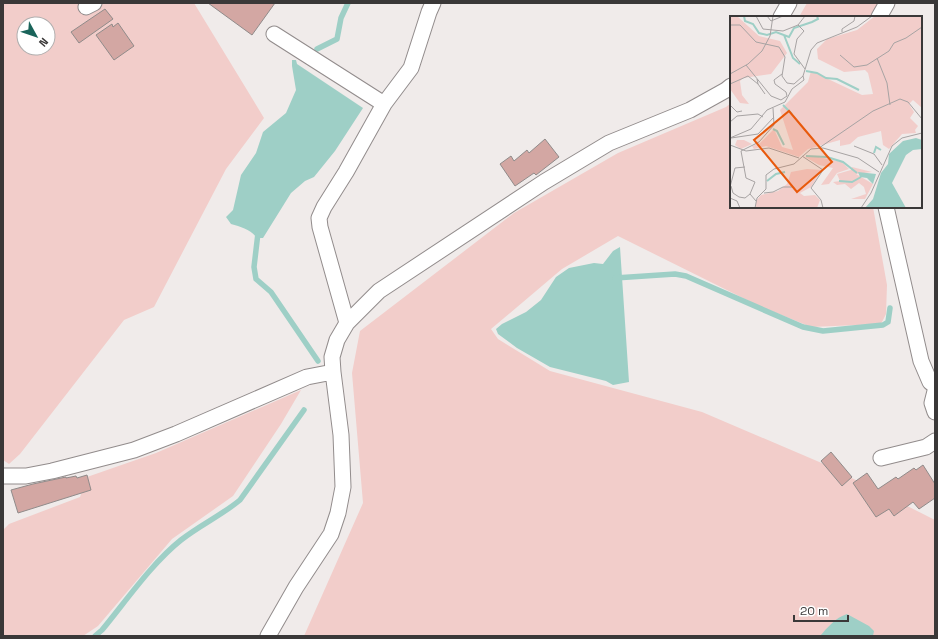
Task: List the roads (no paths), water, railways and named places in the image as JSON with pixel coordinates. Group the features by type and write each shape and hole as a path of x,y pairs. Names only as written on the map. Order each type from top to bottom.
{"street":[{"path":"347,323 320,227 319,218 384,104 411,68 433,3"},
{"path":"782,16 788,3"},
{"path":"880,16 887,3"},
{"path":"274,34 384,104"},
{"path":"272,634 292,593 330,534 338,513 343,487 341,435 332,357 337,340 347,323 379,291 544,182 609,143 690,110 730,87"},
{"path":"886,208 921,361 930,382 935,386"},
{"path":"3,476 26,476 52,471 134,450 176,434 307,377 333,372"},
{"path":"935,391 932,403 935,412"},
{"path":"881,458 926,447 935,441"}],"water":[{"path":"292,60 296,60 297,64 363,108 335,151 314,177 305,181 291,193 263,238 257,238 248,230 231,224 226,217 233,210 241,175 256,153 263,132 286,113 296,90"},
{"path":"620,247 629,382 613,385 606,381 550,367 517,348 498,334 496,329 502,324 526,312 541,300 556,277 569,268 594,263 603,264 613,251"},
{"path":"847,614 869,626 874,631 873,636 820,636 835,620"}],"waterway":[{"path":"317,49 337,39 341,18 348,3"},
{"path":"258,233 254,267 256,279 271,292 318,361"},
{"path":"615,278 675,274 686,276 803,327 823,331 883,325 888,322 890,308"},
{"path":"95,636 102,630 170,549 240,500 304,410"}]}
